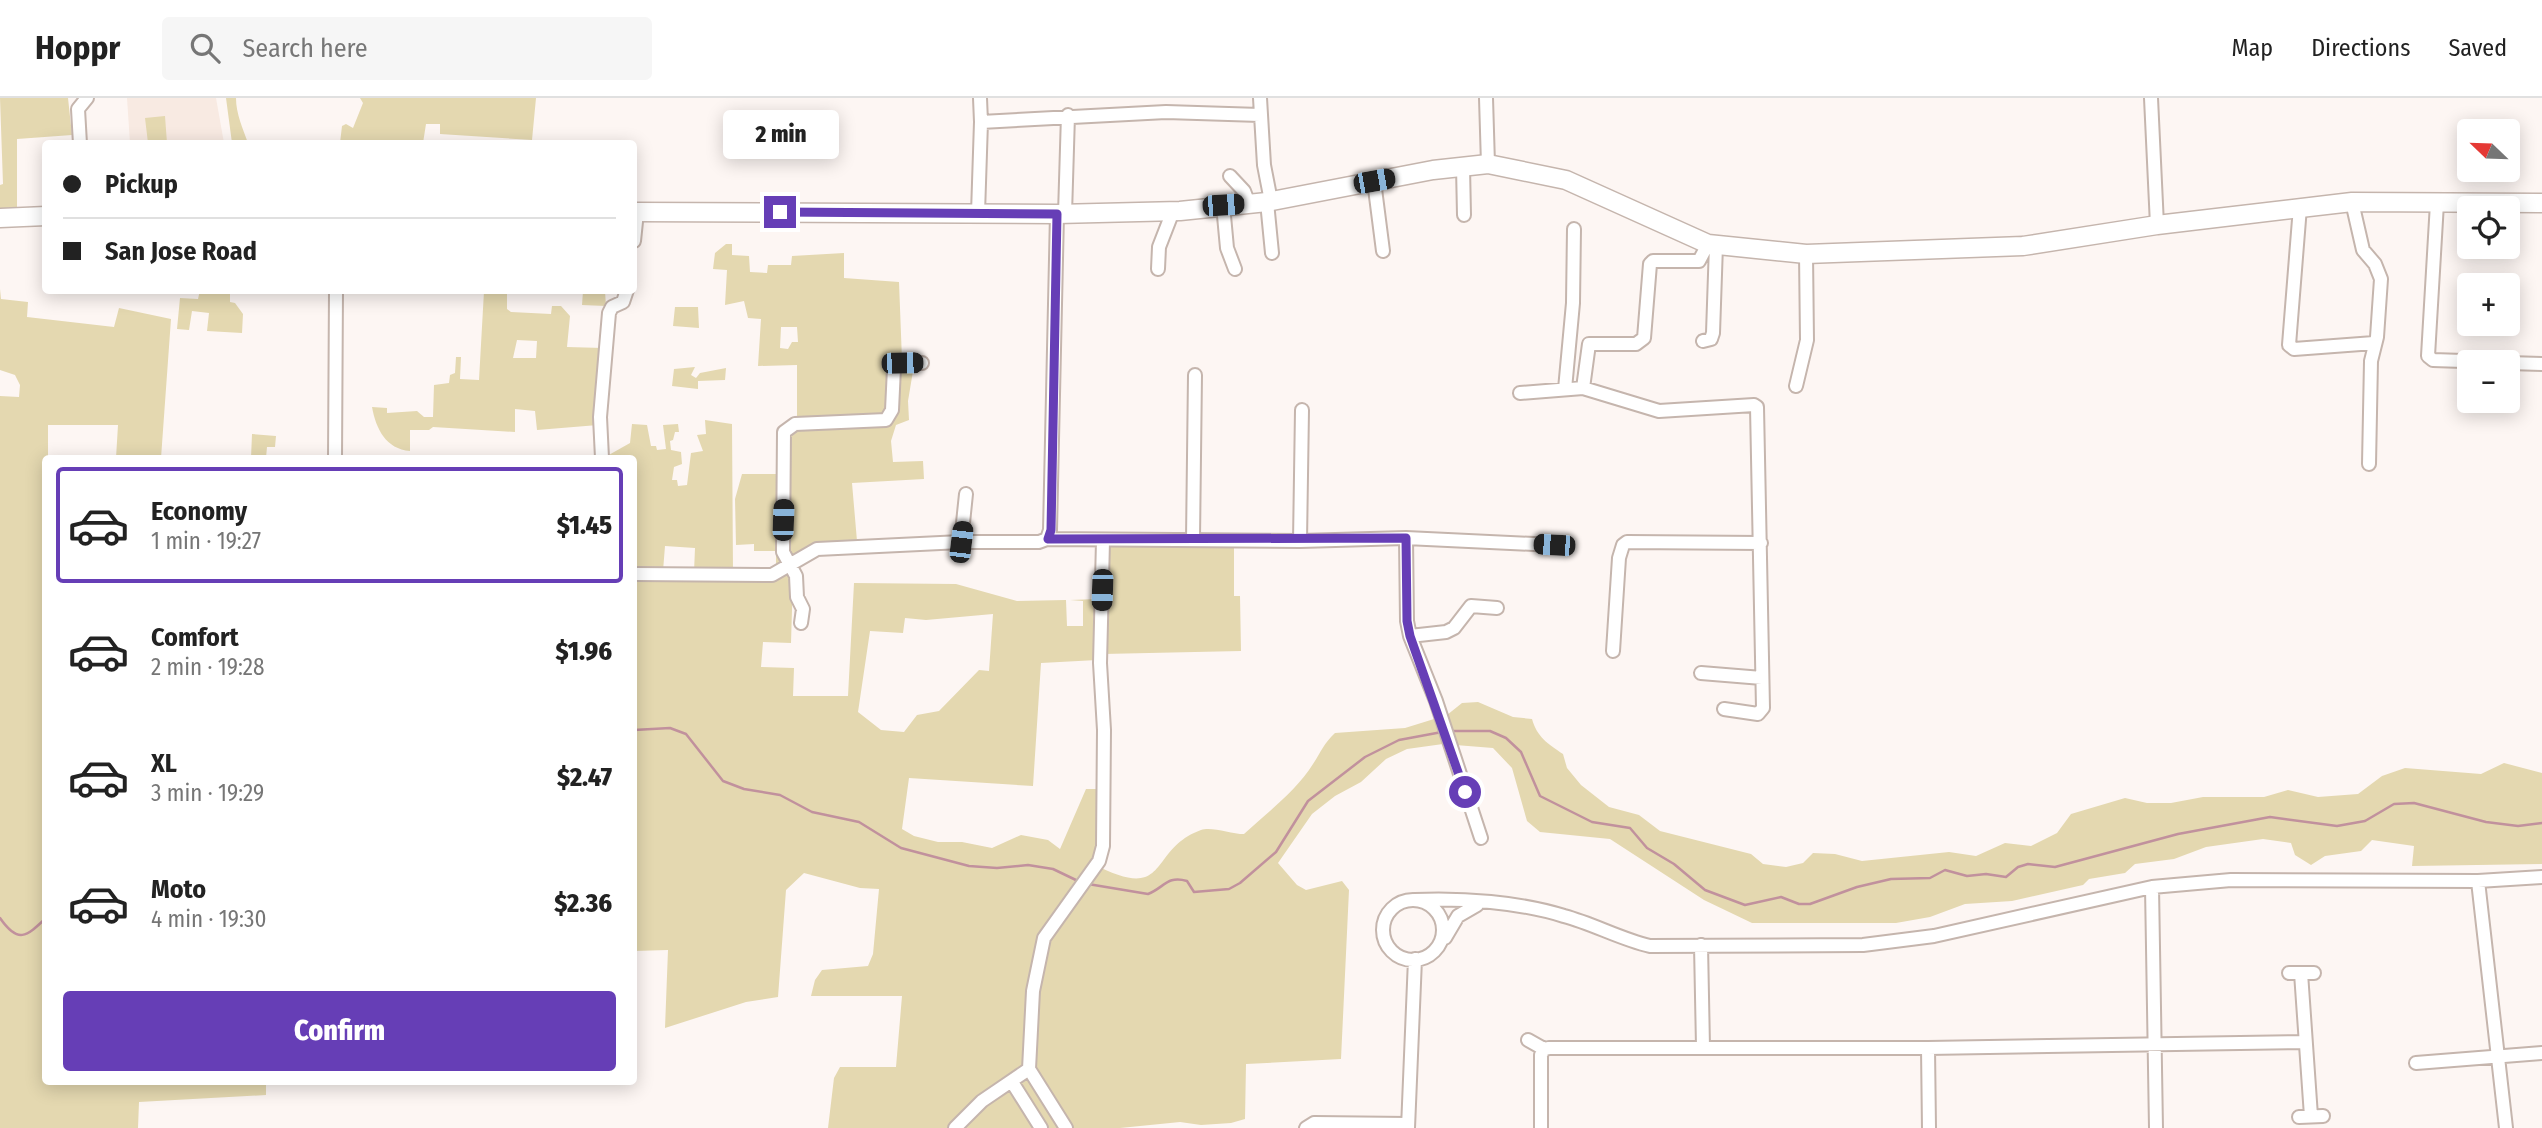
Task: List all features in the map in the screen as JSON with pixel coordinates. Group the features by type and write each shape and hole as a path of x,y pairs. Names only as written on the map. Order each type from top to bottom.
{"street":[{"path":"80,140 78,109 87,98"},
{"path":"978,213 980,98"},
{"path":"1260,98 1262,202 1272,253"},
{"path":"1486,98 1488,164"},
{"path":"2151,98 2157,225"},
{"path":"981,122 1068,115 1166,112 1260,115"},
{"path":"1048,539 1051,530 1061,214 1068,115"},
{"path":"637,212 1061,214 1173,211 1262,202 1374,181 1488,164 1566,180 1712,245 1806,254 2023,246 2157,225 2352,202 2542,203"},
{"path":"1463,167 1464,215"},
{"path":"1230,176 1244,191 1262,202"},
{"path":"1374,181 1382,251"},
{"path":"2352,202 2363,250 2375,264 2381,279 2374,343 2369,464"},
{"path":"2437,203 2428,356 2433,360 2457,361"},
{"path":"1223,205 1227,248 1235,268"},
{"path":"2300,207 2289,345 2294,349 2374,343"},
{"path":"1158,269 1159,247 1173,211"},
{"path":"0,218 42,216"},
{"path":"1564,389 1573,303 1574,229"},
{"path":"1703,341 1711,339 1713,332 1712,245"},
{"path":"1583,388 1589,344 1636,344 1644,338 1650,264 1702,260 1712,245"},
{"path":"1796,386 1807,340 1806,254"},
{"path":"335,455 336,294"},
{"path":"602,455 600,422 609,313 612,307 623,302 626,294"},
{"path":"801,623 803,609 791,566 782,548 785,429 794,424 886,420 892,410 894,368 901,363 922,363"},
{"path":"2520,363 2542,364"},
{"path":"1192,539 1195,376"},
{"path":"1520,393 1583,388 1659,411 1754,405 1757,407 1761,543 1761,712 1724,709"},
{"path":"1300,541 1303,410"},
{"path":"961,542 966,494"},
{"path":"637,574 772,575 791,566 804,554 817,549 961,542 1039,542 1048,539 1300,541 1406,538 1554,545"},
{"path":"1406,538 1407,621 1410,636 1436,701 1481,838"},
{"path":"1066,1128 1029,1069 1033,991 1044,938 1095,868 1103,846 1105,792 1100,663 1103,541"},
{"path":"1613,651 1619,558 1623,545 1627,542 1761,543"},
{"path":"1410,636 1454,628 1471,606 1497,608"},
{"path":"1701,673 1762,678"},
{"path":"1481,903 1458,916 1429,955 1415,959 1395,953 1388,946 1384,928 1386,919 1398,904 1415,900 1481,903 1540,909 1569,917 1622,939 1650,946 1864,945 1922,937 2152,887 2231,880 2478,881 2542,877"},
{"path":"2478,881 2505,1128"},
{"path":"2152,887 2156,1128"},
{"path":"1415,900 1425,902 1440,915 1443,924 1441,942"},
{"path":"1701,945 1703,1047"},
{"path":"1306,1128 1314,1123 1408,1126 1415,959"},
{"path":"2301,973 2311,1116"},
{"path":"1528,1040 1544,1049 1928,1048 2154,1042 2305,1042"},
{"path":"1928,1048 1929,1128"},
{"path":"1541,1128 1541,1062 1544,1049"},
{"path":"2416,1063 2542,1053"},
{"path":"955,1128 982,1101 1029,1069"},
{"path":"1012,1082 1041,1128"}],"shaded area":[{"path":"0,98 68,98 72,135 17,139 17,209 0,209 0,185 3,184"},
{"path":"127,98 216,98 223,140 130,140"},
{"path":"226,98 236,98 238,116 247,140 232,140"},
{"path":"360,98 536,98 532,140 440,134 440,124 426,124 423,140 340,140 342,126 346,124 353,128 363,103"},
{"path":"165,116 167,140 148,140 145,118"},
{"path":"726,244 732,244 732,255 749,256 750,272 767,273 768,265 791,265 792,256 844,253 844,278 899,282 902,360 884,416 797,421 797,365 758,366 761,319 748,318 744,301 725,305 727,270 713,269 715,253","holes":["781,327 797,327 798,342 792,342 788,349 780,348"]},
{"path":"0,289 1,299 28,302 27,317 114,327 119,308 171,319 161,455 116,455 118,425 48,425 48,455 42,455 42,1085 266,1085 266,1095 139,1102 138,1128 0,1128 0,396 19,397 20,385 15,375 0,370"},
{"path":"199,294 230,294 230,302 235,303 243,314 242,333 207,331 209,313 192,311 189,330 177,329 180,298 198,299"},
{"path":"484,294 507,294 507,309 511,312 551,314 552,306 561,306 570,316 567,347 603,348 598,425 537,430 535,411 515,409 515,432 433,427 429,430 410,430 410,451 388,442 379,430 372,407 387,408 387,413 417,411 424,417 433,417 434,385 449,383 450,375 455,373 456,357 461,357 460,379 479,380","holes":["517,340 537,341 536,358 513,358"]},
{"path":"583,294 605,294 606,306 582,305"},
{"path":"675,307 698,307 699,328 673,326"},
{"path":"914,365 908,401 909,420 896,425 891,441 893,462 923,461 924,479 852,483 857,541 794,558 786,554 785,437 791,428 883,424 896,370"},
{"path":"695,367 691,375 696,378 700,373 726,368 725,380 698,381 698,389 672,386 674,369"},
{"path":"705,420 732,424 733,572 694,572 695,548 665,546 663,571 637,570 637,455 609,455 630,443 632,424 647,425 651,446 656,446 657,450 666,449 663,425 678,424 679,432 675,432 673,440 670,441 671,450 681,452 682,464 674,467 672,480 677,480 678,486 687,485 691,453 703,451 697,435 706,434"},
{"path":"252,434 276,436 275,447 267,447 266,455 251,455"},
{"path":"742,474 782,474 784,563 776,571 776,551 754,551 754,544 736,545 735,499"},
{"path":"1109,546 1234,546 1234,596 1240,596 1241,651 1103,654"},
{"path":"788,573 793,576 791,643 763,642 761,667 794,668 793,696 848,696 854,583 956,584 1017,601 1066,600 1067,626 1083,626 1083,601 1070,600 1098,599 1097,660 1041,663 1033,786 909,778 902,829 914,836 938,842 962,842 992,848 1021,835 1048,840 1060,849 1086,789 1099,789 1099,844 1091,863 1135,878 1147,876 1156,870 1184,839 1201,830 1244,834 1298,783 1335,733 1405,728 1447,715 1462,703 1478,702 1513,717 1532,719 1540,735 1563,754 1567,768 1581,785 1609,807 1639,815 1660,831 1751,854 1763,864 1786,867 1803,863 1813,853 1835,854 1862,861 1949,852 1976,856 2005,843 2031,846 2057,833 2071,814 2125,798 2147,803 2171,803 2203,797 2264,797 2288,790 2318,797 2358,794 2382,776 2405,768 2481,774 2504,763 2542,773 2542,864 2412,866 2414,846 2372,840 2361,851 2325,856 2311,865 2295,855 2291,843 2263,839 2206,847 2174,859 2135,864 2125,873 2089,879 2083,885 2012,901 1965,904 1930,917 1896,923 1752,923 1704,900 1610,839 1540,832 1527,821 1512,768 1493,748 1443,744 1407,749 1386,759 1361,782 1335,796 1312,814 1278,863 1297,885 1306,890 1342,881 1349,890 1341,1059 1246,1064 1245,1119 1231,1123 1201,1125 1180,1122 1120,1128 828,1128 834,1078 840,1067 896,1067 902,996 811,996 815,980 822,970 868,966 873,954 879,889 860,888 804,873 786,890 778,997 746,1002 665,1028 668,950 637,951 637,577 776,577","holes":["993,614 989,671 979,670 939,711 917,715 904,732 881,730 858,712 870,631 903,633 905,618 926,620"]}],"waterway":[{"path":"637,730 670,728 686,734 723,781 744,789 780,795 812,812 859,822 901,848 969,866 997,868 1028,865 1053,869 1078,881"},
{"path":"1449,731 1490,731 1506,738 1521,752 1540,796 1592,822 1630,828 1647,848 1674,864 1705,890 1745,905 1781,897 1799,904 1810,904 1857,887 1891,879 1930,878 1945,870 1967,876 1986,874 2006,877 2018,867 2028,864 2055,867 2178,834 2270,817 2337,826 2365,821 2394,804 2414,803 2486,822 2518,826 2542,823"},
{"path":"1088,884 1148,894 1175,880 1187,881 1194,892 1229,889 1276,852 1308,801 1365,757 1399,740 1442,732"},
{"path":"0,918 12,932 22,935 42,922"}],"route":[{"path":"780,212 1057,214 1051,530 1048,539 1300,541 1406,538 1406,607 1410,636 1436,701 1465,792"}]}
